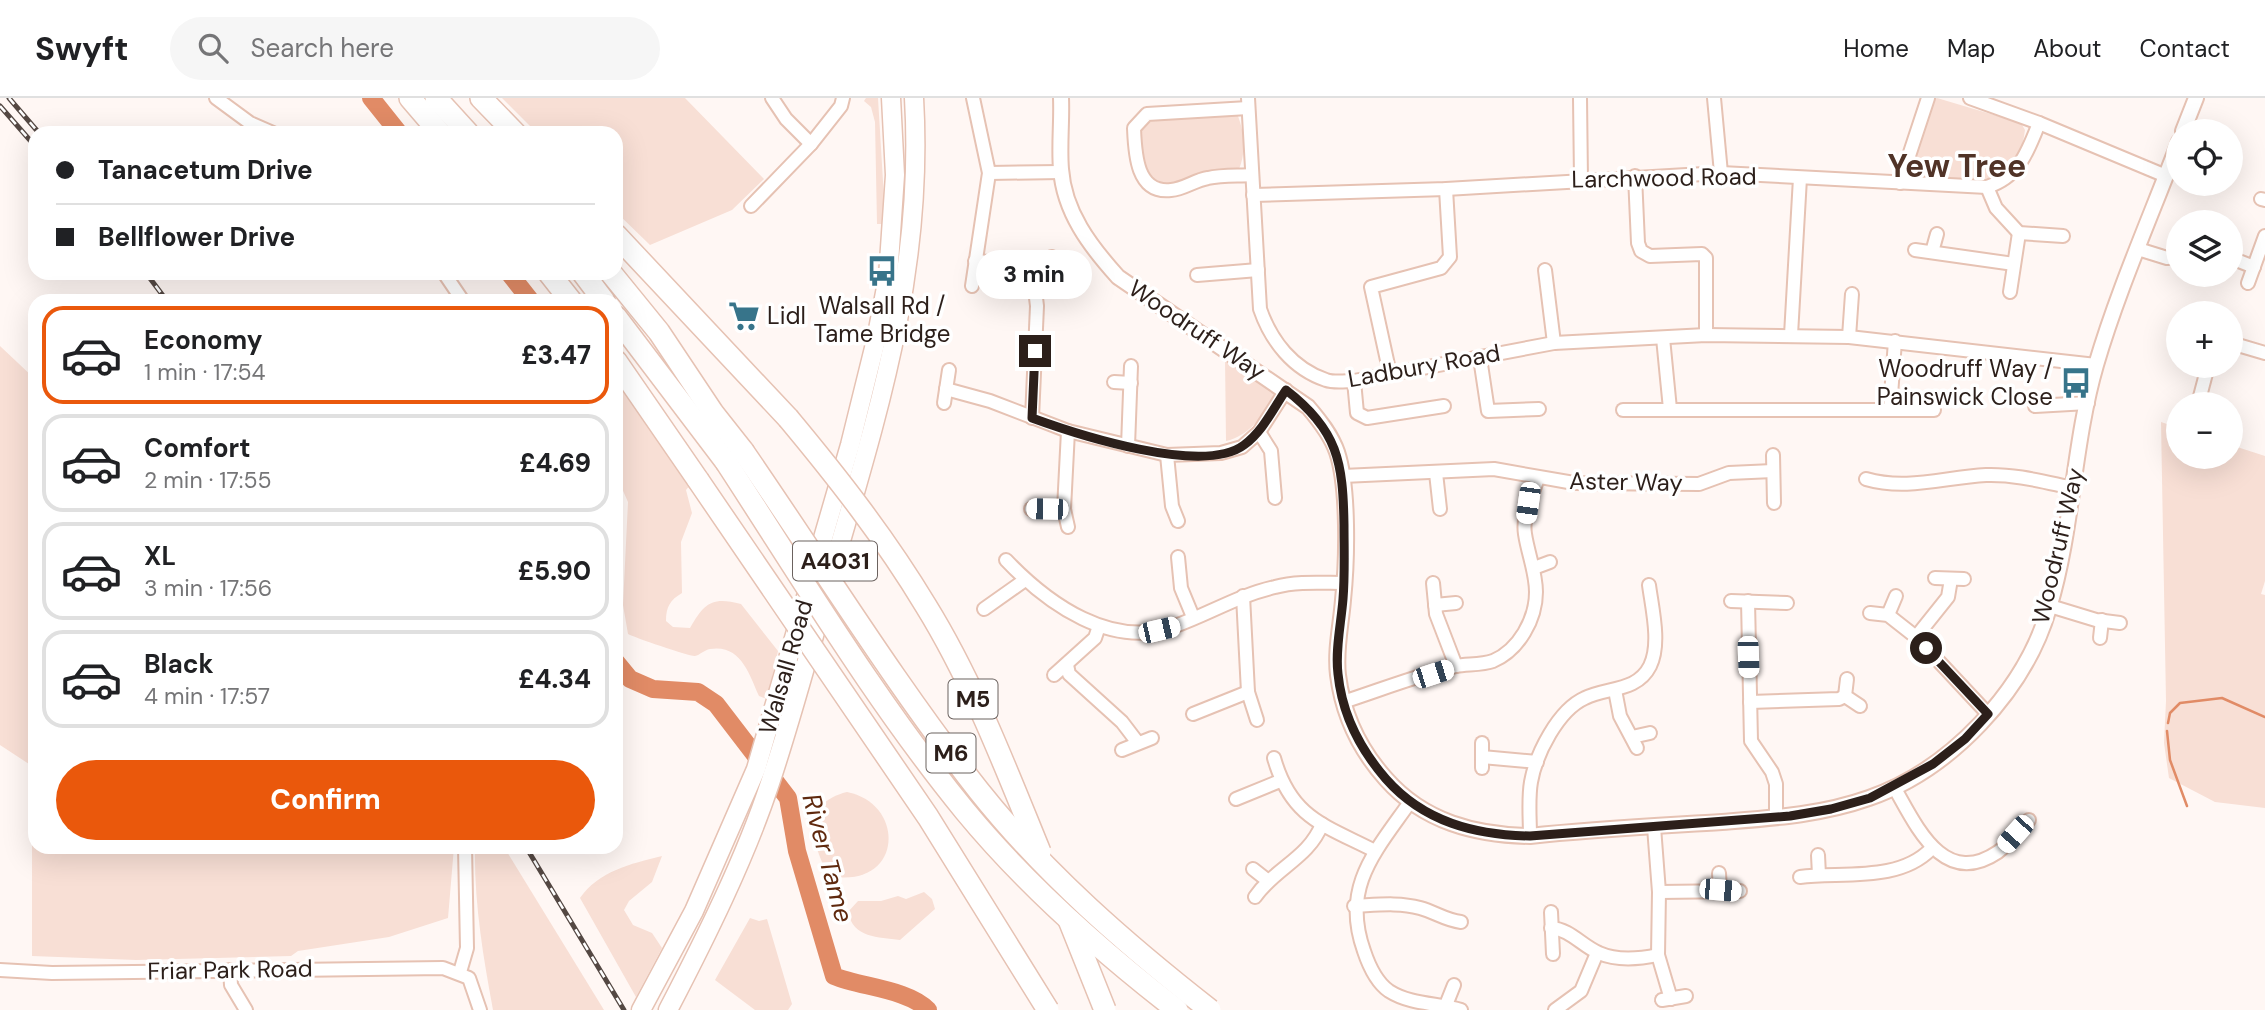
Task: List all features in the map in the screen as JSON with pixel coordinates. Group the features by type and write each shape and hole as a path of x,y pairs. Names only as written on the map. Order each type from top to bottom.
{"highway":[{"path":"410,98 434,126"},
{"path":"436,98 461,126"},
{"path":"464,98 489,126"},
{"path":"481,98 508,126"},
{"name":"M5","path":"623,242 788,418 864,510 928,608 968,687 1030,827 1105,1010"},
{"name":"M6","path":"617,280 659,332 713,413 734,457 904,732 967,813 1034,885 1137,979 1178,1010"},
{"name":"M6","path":"623,325 734,457 980,793 1053,873 1163,973 1210,1010"},
{"path":"623,371 928,817 1048,1010"}],"main road":[{"name":"Walsall Road","path":"643,1007 680,938 756,769 850,445 870,338 888,277 893,215 894,128 891,98"},
{"name":"Walsall Road","path":"668,1010 695,956 769,786 895,342 909,271 916,176 914,98"},
{"path":"870,338 895,342"}],"street":[{"path":"216,98 258,126"},
{"path":"772,98 786,119 811,144"},
{"path":"751,206 811,144 841,106 843,98"},
{"path":"972,286 989,173 981,131 975,120 973,98"},
{"name":"Woodruff Way","path":"1061,98 1061,172 1069,206 1082,234 1118,277 1308,407 1324,426 1337,451 1343,476 1344,583 1338,652 1343,702 1361,747 1394,788 1410,802 1460,828 1499,836 1776,818 1831,809 1870,798 1894,787 1933,764 1965,739 1988,714 2034,647 2050,606 2096,365 2166,176"},
{"path":"1580,98 1581,179"},
{"path":"1714,98 1721,173"},
{"path":"1900,183 1928,98"},
{"path":"1970,98 2039,122 2166,176"},
{"path":"2188,119 2196,98"},
{"path":"1248,103 1147,114 1134,128 1136,157 1142,176 1155,188 1169,191 1206,178 1252,175"},
{"name":"Ladbury Road","path":"1248,103 1260,309 1267,329 1280,349 1327,381 1354,381 1554,343 1706,335 1849,337 2096,365"},
{"path":"961,125 975,120"},
{"path":"2039,122 2021,164 2003,179 1987,187 2007,224 2019,233 2063,236"},
{"path":"989,173 1061,172"},
{"name":"Larchwood Road","path":"1253,195 1446,189 1581,179 1721,173 1987,187"},
{"path":"1635,176 1638,243 1641,251 1650,256 1693,254 1706,258 1706,335"},
{"path":"1791,335 1800,178"},
{"path":"1390,374 1371,287 1441,268 1450,257 1446,189"},
{"path":"2010,292 2019,233"},
{"path":"1931,252 1937,234"},
{"path":"2248,283 2265,236"},
{"path":"1915,250 2014,264"},
{"path":"2138,250 2166,258"},
{"path":"975,261 1032,265 1052,257"},
{"path":"2243,263 2254,267"},
{"path":"1032,265 1037,306 1032,418"},
{"path":"1545,270 1554,343"},
{"path":"1197,275 1258,271"},
{"path":"1849,337 1852,294"},
{"path":"1663,338 1670,409"},
{"path":"1890,409 1895,341"},
{"path":"2243,347 2265,353"},
{"path":"1480,358 1488,411 1539,409"},
{"path":"1128,446 1131,366"},
{"path":"944,403 950,370"},
{"path":"1354,381 1357,413 1367,418 1444,406"},
{"path":"1114,382 1131,383"},
{"path":"946,389 990,401 1068,431 1167,455 1221,453 1242,447 1259,432 1286,390"},
{"path":"2035,406 2088,403"},
{"path":"1623,410 1934,410"},
{"path":"1068,431 1063,509 1068,527"},
{"path":"1259,432 1266,440 1279,469 1275,498"},
{"path":"1167,455 1172,506 1178,522"},
{"path":"1773,455 1774,503"},
{"name":"Aster Way","path":"1343,476 1494,469 1517,470 1538,478 1574,483 1699,484 1729,473 1773,471"},
{"path":"1436,473 1440,509"},
{"path":"1877,498 1872,481 1912,485 1983,475 2012,475 2073,488"},
{"path":"1343,702 1456,666 1493,661 1522,636 1533,619 1536,601 1534,568 1524,532 1528,503 1538,478"},
{"path":"1157,510 1172,506"},
{"path":"1031,509 1063,509"},
{"path":"1178,557 1172,577 1193,617"},
{"path":"1006,560 1025,580 1066,609 1099,626 1142,634 1175,626 1243,596 1277,586 1344,583"},
{"path":"1534,568 1550,562"},
{"path":"1916,637 1948,597 1957,579 1935,579"},
{"path":"984,609 1025,580"},
{"path":"1433,583 1435,605 1456,666"},
{"path":"1530,836 1531,783 1537,762 1567,709 1585,697 1627,687 1650,666 1654,636 1650,585"},
{"path":"1243,596 1248,692 1257,720"},
{"path":"1888,615 1896,596"},
{"path":"1731,601 1787,603"},
{"path":"1748,601 1751,741 1772,772 1776,784 1776,818"},
{"path":"1435,605 1456,603"},
{"path":"2050,606 2120,623"},
{"path":"1639,609 1652,609"},
{"path":"1870,613 1888,615 1916,637 1988,714"},
{"path":"2100,638 2102,620"},
{"path":"1054,675 1095,638 1099,626"},
{"path":"1067,665 1069,674 1122,722 1138,743"},
{"path":"1845,696 1847,679"},
{"path":"1615,690 1620,716 1635,742 1650,733"},
{"path":"1193,714 1212,714 1248,692"},
{"path":"1750,702 1839,699 1845,696"},
{"path":"1845,696 1860,706"},
{"path":"1122,750 1152,738"},
{"path":"1482,743 1482,763 1537,762"},
{"path":"1274,758 1280,781 1300,810 1375,851"},
{"path":"1236,799 1280,781"},
{"path":"1894,787 1931,849 1952,861 1967,863 1999,851 2011,831 2029,820"},
{"path":"1410,802 1375,851 1361,877 1354,906 1355,922 1371,972 1388,990 1410,1000 1461,1010"},
{"path":"1255,897 1267,880 1308,850 1322,824"},
{"path":"1654,827 1659,892 1658,955 1666,999 1686,996"},
{"path":"1800,877 1902,870 1920,861 1931,849"},
{"path":"465,854 467,948 460,972 474,985 481,1010"},
{"path":"1818,855 1819,875"},
{"path":"1253,869 1267,880"},
{"path":"1719,873 1720,890"},
{"path":"1659,892 1740,891"},
{"path":"1354,906 1408,906 1423,909 1442,926 1461,922"},
{"path":"1551,912 1553,954"},
{"path":"1551,928 1574,936 1597,953 1637,959 1658,955"},
{"path":"1561,1009 1581,991 1597,953"},
{"name":"Friar Park Road","path":"0,970 230,971 417,967 460,972"},
{"path":"230,971 231,985 246,1010"},
{"path":"1446,1005 1454,985"}],"shaded area":[{"path":"502,98 685,98 764,179 732,210 650,245 623,219 623,126 530,126"},
{"path":"866,98 878,98 884,198 882,224 877,224 875,122 871,107 864,101"},
{"path":"1937,98 2021,123 2025,130 2020,151 2012,165 2000,174 1971,180 1918,175 1913,167 1932,100"},
{"path":"1233,114 1238,116 1243,137 1242,159 1238,171 1210,171 1169,187 1146,172 1137,131 1142,123 1157,116 1160,120 1186,115 1201,118"},
{"path":"0,346 28,372 28,763 0,745"},
{"path":"1225,358 1272,389 1274,394 1255,424 1226,441"},
{"path":"623,390 690,485 686,490 692,513 681,542 682,593 670,604 666,621 673,627 690,628 710,604 722,601 741,604 778,651 767,699 759,696 742,662 729,651 710,649 695,656 628,634 623,605 628,502 623,491"},
{"path":"2161,422 2166,424 2166,469 2243,469 2243,449 2265,456 2265,581 2261,594 2265,595 2265,808 2215,802 2169,778 2164,743 2166,701"},
{"path":"847,792 866,800 880,812 887,828 888,844 883,859 871,870 853,877 829,876 815,838 816,815 822,805 832,797"},
{"path":"32,854 453,854 448,918 389,937 298,951 291,956 136,960 32,956"},
{"path":"475,854 508,854 604,1010 493,1010 483,949"},
{"path":"662,856 652,882 629,901 624,910 633,925 652,933 662,948 636,997 580,898 596,881 606,875"},
{"path":"924,892 932,899 935,909 900,940 868,935 855,927 848,912 858,901 881,901 898,896 906,899"},
{"path":"750,918 759,921 767,919 792,1004 788,1010 755,1010 715,980"}],"waterway":[{"name":"River Tame","path":"371,98 393,126"},
{"name":"River Tame","path":"514,280 526,294"},
{"name":"River Tame","path":"623,670 630,679 653,689 698,692 716,704 788,798 797,851 834,976 909,997 928,1010"},
{"path":"2168,723 2170,713 2180,703 2222,698 2265,717"},
{"path":"2167,731 2170,760 2187,806"}],"railway":[{"path":"9,98 33,126"},
{"path":"0,106 28,138"},
{"path":"151,280 162,294"},
{"path":"530,854 624,1010"}],"place":[{"name":"Walsall Rd / Tame Bridge","path":"882,271"},
{"name":"Lidl","path":"744,316"},
{"name":"Woodruff Way / Painswick Close","path":"2076,383"}],"district":[{"name":"Yew Tree","path":"1957,166"}],"route":[{"path":"1035,351 1032,418 1068,431 1167,455 1221,453 1242,447 1259,432 1286,390 1308,407 1324,426 1337,451 1343,476 1344,583 1338,674 1349,720 1361,747 1394,788 1410,802 1460,828 1499,836 1530,836 1805,815 1870,798 1933,764 1965,739 1988,714 1926,648"}]}
